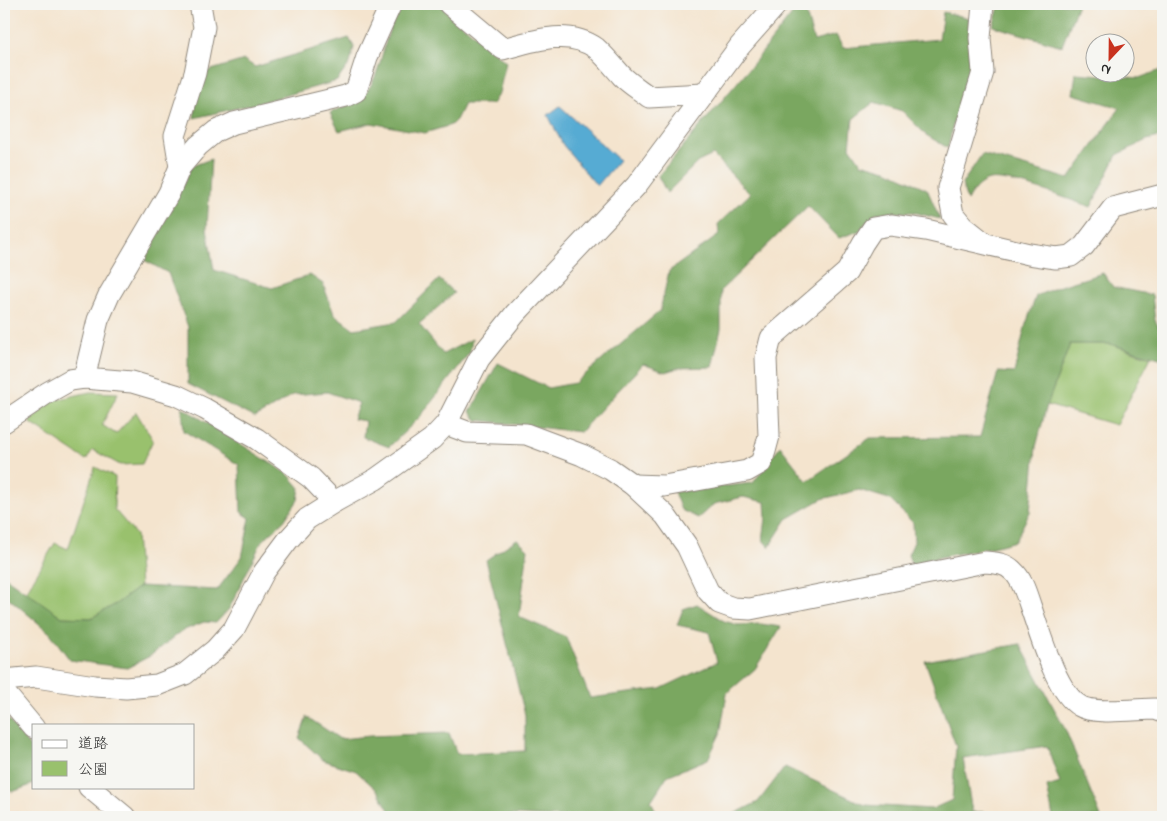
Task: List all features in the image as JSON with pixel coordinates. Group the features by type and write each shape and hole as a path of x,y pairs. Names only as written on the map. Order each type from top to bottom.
{"street":[{"path":"180,167 175,136 195,73 204,27 200,4"},
{"path":"84,378 96,327 109,295 169,193 180,167 198,146 216,131 234,123 346,96 356,91 367,58 391,4"},
{"path":"449,4 503,49 542,39 565,38 586,43 597,49 624,78 649,97 704,94"},
{"path":"4,680 36,676 95,686 126,688 157,685 186,674 215,650 234,629 264,572 288,540 307,519 376,479 432,439 446,424 479,360 515,314 636,186 740,46 777,4"},
{"path":"983,4 980,38 983,72 948,188 953,214 963,226 987,245"},
{"path":"633,485 664,486 747,471 761,463 769,436 766,358 771,338 780,328 848,272 873,228 891,225 926,230 987,245 1056,258 1071,256 1084,246 1113,208 1163,194"},
{"path":"4,422 70,380 84,378 132,382 176,395 198,405 257,440 311,478 334,502"},
{"path":"446,424 467,432 526,434 582,455 610,469 633,485 665,515 687,546 708,591 719,603 733,608 750,609 985,562 1001,563 1014,572 1024,586 1051,662 1065,692 1079,706 1094,711 1155,709 1163,712"},
{"path":"4,692 32,726"},
{"path":"90,788 110,807 125,817"}],"green space":[{"path":"404,4 439,4 506,62 499,93 492,104 464,104 456,120 451,125 425,133 371,123 339,131 330,113 361,98 371,85 391,26"},
{"path":"800,4 803,4 814,41 836,35 843,48 939,39 943,12 969,18 969,69 957,106 948,148 926,135 902,111 874,102 853,119 850,147 861,163 889,171 927,189 940,219 913,212 876,213 859,231 839,238 808,206 721,290 721,329 712,367 678,368 665,372 643,364 580,432 477,420 470,412 498,363 548,388 575,383 660,311 669,271 719,235 718,224 750,194 713,155 698,162 667,193 658,176 753,64"},
{"path":"1000,4 1078,4 1062,46 993,26"},
{"path":"349,38 354,47 350,63 337,81 255,104 194,118 197,94 205,72 244,60 255,67"},
{"path":"1163,69 1163,136 1147,140 1117,155 1091,207 1040,189 998,180 989,180 982,183 973,191 967,201 962,184 982,154 1069,179 1120,108 1073,94 1076,73 1084,74 1084,82 1134,82 1134,78 1139,78"},
{"path":"211,159 207,228 214,270 272,288 310,275 323,284 334,314 354,329 396,322 439,279 454,293 419,324 443,354 472,339 470,352 420,417 389,447 363,437 365,421 353,419 359,403 327,392 293,395 255,418 188,384 188,327 168,273 142,259 174,204 192,166"},
{"path":"1103,273 1113,287 1152,295 1155,320 1163,335 1163,359 1110,344 1070,344 1047,405 1036,447 1030,512 1015,541 912,565 908,555 914,542 913,523 889,499 859,490 822,499 787,519 769,547 763,540 766,518 765,502 743,497 714,504 698,518 681,510 674,492 753,483 780,446 807,481 870,438 980,437 998,372 1014,373 1025,327 1036,296 1060,286"},
{"path":"1070,344 1110,344 1151,357 1116,425 1047,405"},
{"path":"90,392 118,393 102,425 116,434 136,412 153,440 142,464 120,465 93,450 86,460 29,422 51,401"},
{"path":"182,407 288,474 300,488 298,500 284,521 262,541 229,609 216,623 204,622 182,631 150,656 127,668 70,660 50,633 4,594 4,576 62,617 91,618 116,604 140,586 217,590 242,557 250,518 241,512 239,465 184,431"},
{"path":"95,467 115,477 114,509 136,535 140,586 116,604 91,618 62,617 26,592 55,543 68,549"},
{"path":"517,539 528,549 519,617 566,637 590,698 660,689 717,662 709,632 677,625 683,609 697,604 724,621 738,625 761,624 781,627 755,669 727,693 720,734 708,759 667,776 651,801 659,817 510,815 502,817 393,817 378,791 356,771 323,760 299,738 307,717 340,739 449,733 457,754 525,751 525,715 486,560"},
{"path":"1020,644 1066,731 1101,817 1053,817 1047,787 1060,783 1047,746 963,758 972,812 985,812 986,817 728,817 758,802 785,767 865,805 932,809 952,800 956,746 925,661"},
{"path":"4,714 32,749 32,785 12,792 4,786"}],"water":[{"path":"560,106 619,160 597,186 563,145 548,115"}]}
